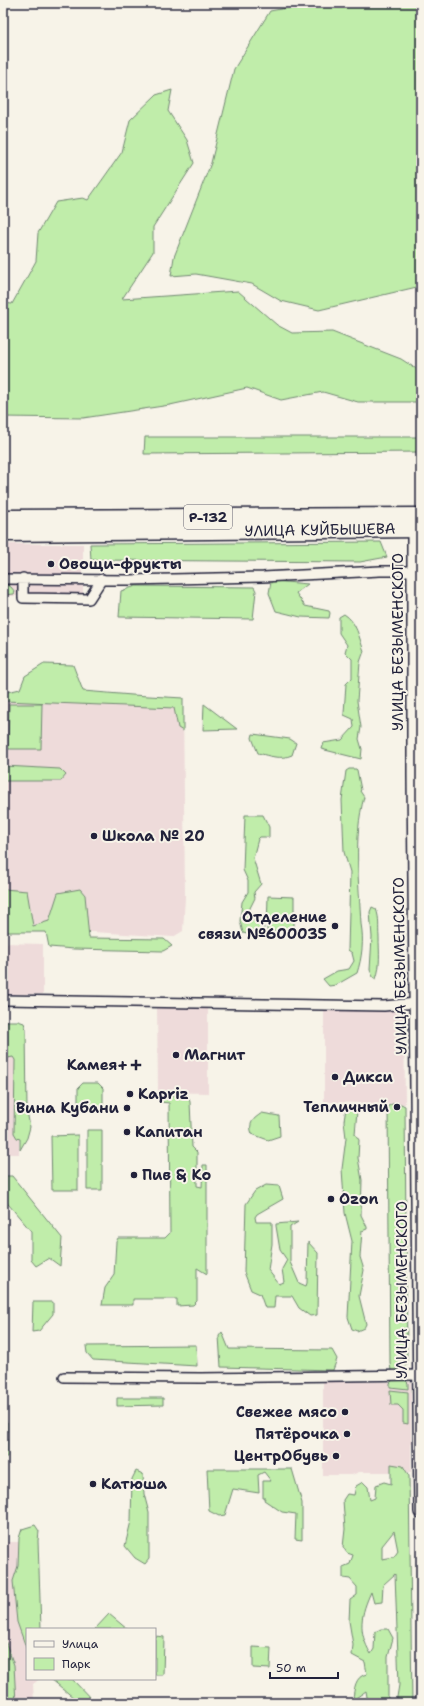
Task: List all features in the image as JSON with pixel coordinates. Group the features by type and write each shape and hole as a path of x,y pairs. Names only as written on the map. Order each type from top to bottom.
{"highway":[{"name":"УЛИЦА КУЙБЫШЕВА","path":"3,518 417,523"},
{"name":"УЛИЦА КУЙБЫШЕВА","path":"3,533 417,523"}],"main road":[{"name":"УЛИЦА БЕЗЫМЕНСКОГО","path":"417,523 416,1003 421,1512"}],"street":[{"path":"3,579 263,577 380,571 418,571"},
{"path":"23,578 23,598 89,599 102,579"},
{"path":"3,1000 378,1006 416,1003"},
{"path":"64,1377 201,1378 420,1375"}],"shaded area":[{"path":"3,544 83,544 83,596 3,596"},
{"name":"Школа № 20","path":"4,698 183,701 185,897 183,931 173,937 93,932 4,932"},
{"path":"3,943 43,944 43,994 3,994"},
{"path":"157,1007 208,1008 208,1093 158,1092"},
{"path":"324,1008 404,1010 405,1104 324,1102"},
{"path":"3,1024 20,1024 19,1154 3,1154"},
{"path":"323,1382 411,1382 411,1472 359,1472 352,1475 323,1475"},
{"path":"3,1542 20,1542 18,1566 13,1581 17,1621 26,1647 26,1680 39,1680 33,1684 34,1703 16,1703 14,1665 3,1635"}],"green space":[{"path":"313,3 421,3 421,286 319,310 281,301 252,284 196,274 171,276 174,257 211,163 234,69 270,11"},
{"path":"172,90 168,111 187,140 194,163 153,227 153,252 122,299 238,291 277,325 292,333 332,332 401,359 415,368 421,368 421,402 358,402 323,392 281,400 247,388 170,405 83,418 3,417 3,303 12,304 36,261 38,233 56,202 83,198 88,200 122,152 130,120 156,95"},
{"path":"145,437 421,437 421,452 144,454"},
{"path":"381,542 387,557 360,562 91,560 90,544"},
{"path":"271,582 308,584 296,593 305,606 329,611 329,618 301,617 276,611 269,593"},
{"path":"3,583 11,587 15,592 14,594 3,595"},
{"path":"136,586 254,587 256,591 253,619 119,617 121,591"},
{"path":"344,614 355,626 364,651 360,662 357,701 361,727 359,739 362,749 361,759 321,749 323,743 342,740 354,727 353,719 344,715 346,684 352,678 352,659 345,652 347,645 339,633 339,617"},
{"path":"44,664 73,665 83,691 183,698 183,731 178,728 174,708 4,701 4,766 60,769 66,775 61,781 4,781 4,889 27,891 33,926 49,921 58,893 80,889 85,895 89,938 164,939 172,946 163,951 49,947 46,932 4,932 3,693 20,689 25,676"},
{"path":"9,704 42,704 41,749 8,749"},
{"path":"204,704 237,729 203,730"},
{"path":"253,734 290,739 296,743 292,755 279,757 258,753 252,738"},
{"path":"349,769 357,770 360,791 364,797 358,844 358,876 362,949 357,973 336,985 329,986 323,979 337,971 349,969 354,961 352,953 348,950 350,872 344,852 342,800 346,771"},
{"path":"245,815 263,815 269,827 269,837 260,837 258,839 253,858 261,884 254,892 255,898 250,908 249,918 262,925 264,928 261,934 255,936 243,933 240,921 242,902 248,892 248,881 243,870"},
{"path":"268,896 294,897 294,931 267,931"},
{"path":"372,907 376,909 378,920 379,969 376,979 373,977 370,970 372,937 370,912"},
{"path":"3,1021 18,1021 24,1023 26,1029 27,1111 30,1127 27,1138 20,1150 20,1139 17,1138 14,1133 15,1060 13,1057 3,1059"},
{"path":"83,1083 98,1083 103,1088 103,1105 99,1109 83,1109 78,1104 78,1088"},
{"path":"159,1094 188,1096 190,1102 192,1147 197,1152 197,1186 202,1187 203,1165 207,1165 207,1274 197,1268 197,1301 193,1305 177,1306 177,1299 133,1299 133,1305 102,1305 105,1288 114,1275 116,1242 118,1238 165,1238 170,1233 169,1103 160,1102"},
{"path":"392,1104 401,1104 405,1106 407,1364 402,1369 391,1371 388,1106"},
{"path":"353,1107 357,1111 355,1134 359,1140 358,1158 362,1180 361,1215 367,1227 367,1229 362,1231 360,1257 364,1270 359,1296 366,1324 364,1328 357,1331 352,1329 348,1317 352,1241 345,1213 342,1169 346,1138 344,1121 346,1108"},
{"path":"262,1113 279,1116 280,1136 268,1140 252,1134 251,1124 256,1117"},
{"path":"87,1130 102,1130 102,1190 87,1190"},
{"path":"78,1135 78,1190 52,1190 51,1136"},
{"path":"3,1176 12,1176 62,1238 60,1266 49,1258 36,1266 31,1260 31,1231 3,1198"},
{"path":"266,1185 279,1186 283,1199 257,1214 255,1217 256,1222 272,1222 272,1244 268,1270 279,1284 284,1282 282,1269 287,1260 280,1250 276,1224 298,1222 290,1227 290,1262 299,1283 306,1286 308,1242 318,1253 317,1315 310,1316 299,1308 292,1296 275,1296 274,1308 265,1308 260,1294 251,1290 244,1272 246,1204 255,1191"},
{"path":"33,1302 53,1302 53,1314 39,1331 32,1332"},
{"path":"222,1332 229,1349 332,1350 337,1359 333,1370 221,1367 219,1336"},
{"path":"196,1345 197,1366 93,1360 87,1353 86,1346"},
{"path":"393,1380 405,1380 408,1383 408,1389 390,1387 390,1383"},
{"path":"390,1390 408,1392 408,1424 403,1423 403,1410 398,1405 391,1405"},
{"path":"117,1398 163,1398 163,1405 117,1406"},
{"path":"3,1422 7,1422 7,1457 3,1457"},
{"path":"391,1464 403,1466 409,1476 412,1703 396,1703 399,1685 395,1574 383,1585 382,1602 374,1603 371,1592 363,1615 362,1630 371,1654 374,1649 375,1632 381,1629 388,1629 393,1638 388,1657 388,1703 368,1703 366,1691 353,1700 355,1687 358,1680 363,1675 367,1674 365,1662 352,1655 353,1645 349,1621 350,1600 357,1595 357,1587 350,1579 343,1578 343,1567 350,1564 353,1555 347,1553 343,1547 345,1529 343,1500 347,1494 354,1495 356,1486 363,1482 368,1487 370,1500 375,1498 376,1485 384,1482 391,1484","holes":["394,1531 398,1551 394,1557 382,1559 382,1546"]},
{"path":"207,1469 292,1469 302,1503 302,1540 295,1539 296,1514 282,1512 264,1500 263,1481 271,1481 264,1472 258,1475 259,1493 233,1489 225,1515 219,1516 209,1511"},
{"path":"136,1471 143,1474 144,1494 149,1513 149,1559 145,1564 135,1558 125,1546 131,1521 132,1479"},
{"path":"35,1525 39,1531 38,1541 41,1628 26,1628 26,1647 17,1622 13,1581 18,1566 19,1538 22,1529"},
{"path":"109,1614 126,1628 96,1628"},
{"path":"3,1635 14,1665 16,1703 5,1703 3,1691"},
{"path":"156,1636 164,1637 163,1675 156,1675"},
{"path":"253,1647 271,1648 270,1669 253,1668"},
{"path":"52,1680 73,1680 95,1703 80,1703"}],"place":[{"name":"Овощи-фрукты","path":"51,564"},
{"name":"Школа № 20","path":"94,836"},
{"name":"Отделение связи №600035","path":"335,926"},
{"name":"Магнит","path":"176,1055"},
{"name":"Камея+","path":"136,1065"},
{"name":"Дикси","path":"335,1077"},
{"name":"Kapriz","path":"130,1094"},
{"name":"Тепличный","path":"397,1107"},
{"name":"Вина Кубани","path":"127,1108"},
{"name":"Капитан","path":"127,1132"},
{"name":"Пив & Ко","path":"134,1175"},
{"name":"Ozon","path":"331,1199"},
{"name":"Свежее мясо","path":"345,1412"},
{"name":"Пятёрочка","path":"347,1434"},
{"name":"ЦентрОбувь","path":"336,1456"},
{"name":"Катюша","path":"93,1484"}]}
